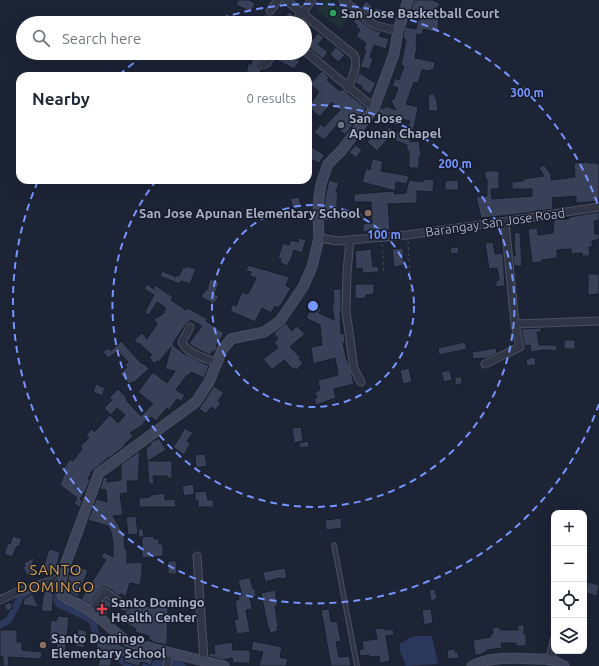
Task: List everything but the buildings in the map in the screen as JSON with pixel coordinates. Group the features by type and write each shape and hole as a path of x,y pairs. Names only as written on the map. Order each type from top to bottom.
{"street":[{"path":"270,11 278,0"},
{"path":"286,0 306,16"},
{"path":"300,16 312,0"},
{"path":"343,0 374,25 398,31"},
{"path":"224,666 204,660 168,660 121,639 108,624 91,611 61,594 60,585 63,577 63,571 99,473 196,402 209,382 222,350 231,339 264,332 280,321 306,280 312,267 319,238 318,217 321,184 328,164 342,150 374,108 394,54 398,31 408,0"},
{"path":"312,21 356,58 354,71 348,88"},
{"path":"312,57 374,108"},
{"path":"263,65 269,60"},
{"name":"Barangay San Jose Road","path":"319,238 338,241 407,235 505,222 599,207"},
{"path":"485,364 520,347 515,324 505,222"},
{"path":"350,240 346,311 354,369 360,382"},
{"path":"515,324 599,322"},
{"path":"190,327 182,342 184,347 189,351 217,363"},
{"path":"197,556 204,660"},
{"path":"0,600 17,592 63,577"},
{"path":"91,611 105,592 125,606"},
{"path":"550,660 551,654"},
{"path":"472,666 479,662 494,660 545,659 564,666"}],"lane":[{"path":"318,217 359,216"},
{"path":"334,545 357,666"}],"path":[{"path":"407,235 411,294"},
{"path":"382,237 384,273"}],"shaded area":[{"name":"San Jose Basketball Court","path":"324,0 330,0 350,15 340,28 317,10"}],"water":[{"path":"417,636 432,636 438,664 406,666 400,651 400,644 409,638"}],"waterway":[{"path":"0,625 9,620 21,596 49,584 54,584 57,587 56,601 93,622 96,635 104,647 131,666"},
{"path":"146,666 164,661 171,661 182,666"},
{"path":"548,664 553,666"}],"place":[{"name":"San Jose Basketball Court","path":"333,13"},
{"name":"San Jose Apunan Chapel","path":"341,125"},
{"name":"San Jose Apunan Elementary School","path":"368,213"},
{"name":"Santo Domingo Health Center","path":"102,609"},
{"name":"Santo Domingo Elementary School","path":"43,645"}],"district":[{"name":"SANTO DOMINGO","path":"56,578"}]}
